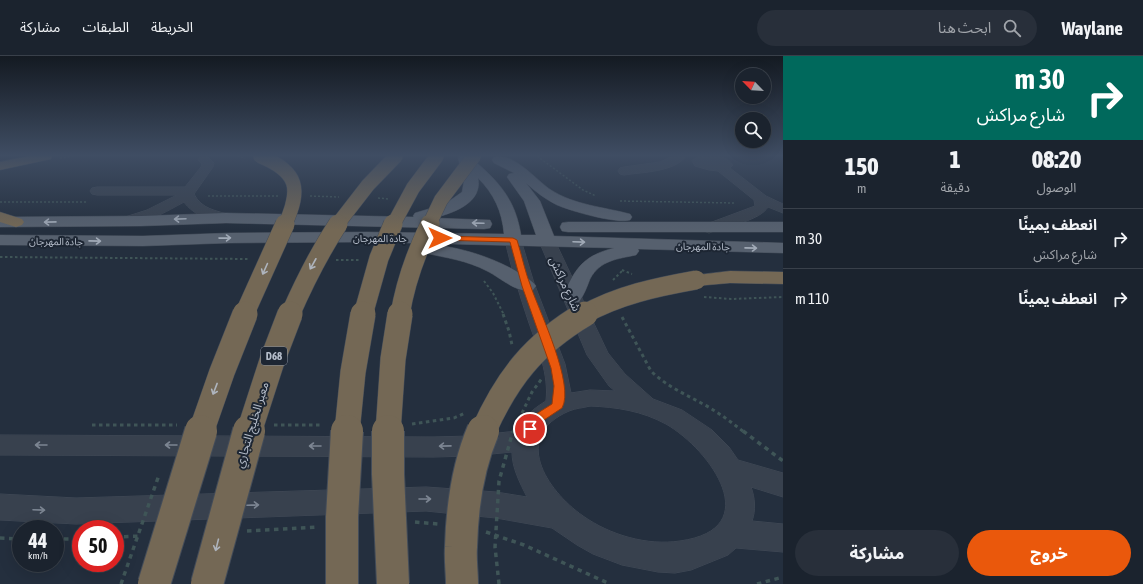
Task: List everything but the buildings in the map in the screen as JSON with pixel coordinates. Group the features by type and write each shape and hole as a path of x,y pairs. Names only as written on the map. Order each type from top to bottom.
{"highway":[{"path":"154,584 178,503 213,396 241,324 293,207 296,194 293,181"},
{"name":"معبر الخليج التجاري","path":"207,584 225,512 258,400 286,322 311,268 335,226 359,194 372,181"},
{"path":"342,584 341,525 347,435 357,342 371,282 386,238 403,204 418,181"},
{"path":"393,584 389,511 389,417 394,350 402,299 414,259 426,228 454,181"},
{"path":"462,584 461,542 468,483 481,436 498,398 519,368 542,343 569,323 597,307 661,286 696,280 730,277 783,278"}],"main road":[{"path":"385,221 438,212 462,200 470,192 472,187 471,181"},
{"path":"489,181 498,192 508,212 512,232"},
{"name":"شارع مراكش","path":"516,181 532,201 544,234"},
{"path":"532,181 546,193 574,206 609,215 707,228"},
{"name":"جادة المهرجان","path":"5,220 127,221 226,218 385,221 682,246 783,248"},
{"name":"جادة المهرجان","path":"544,234 707,228 783,228"},
{"name":"جادة المهرجان","path":"0,240 144,242 223,238 367,237 512,232"},
{"path":"367,237 408,246 468,255 491,264 526,286"},
{"path":"572,298 584,271 598,260 626,251 682,246"}],"street":[{"path":"127,221 163,208 188,195 198,181"},
{"path":"737,181 762,201 783,209"},
{"path":"94,196 188,195"},
{"path":"188,195 195,207 226,218"},
{"path":"707,228 756,212 761,208 762,201"},
{"path":"512,232 526,286 556,368 559,386 558,406"},
{"name":"شارع مراكش","path":"544,234 598,355 621,384 646,405"},
{"path":"590,398 627,401 646,405 685,424 703,437 718,452 730,469 737,483 741,501 739,519 732,534 720,545 705,552 686,557 665,558 620,550 598,541 578,530 560,516 545,501 534,485 527,469 524,454 525,440 537,419 558,406 573,401 590,398"},
{"path":"0,445 433,447 471,446 525,440"},
{"path":"730,469 783,485"},
{"path":"0,507 76,511 426,499 496,505 560,516"},
{"path":"732,534 783,538"}],"path":[{"path":"570,181 582,190 602,198"},
{"path":"188,195 285,196"},
{"path":"0,202 94,196"},
{"path":"309,196 340,197"},
{"path":"371,198 392,200"},
{"path":"617,201 762,201"},
{"path":"612,282 622,270"},
{"path":"626,313 620,314 651,371 658,378 675,390 715,411 783,461"},
{"path":"499,584 495,548 500,481 514,428 532,392 545,374"},
{"path":"0,538 12,539"},
{"path":"757,584 783,577"}],"route":[{"path":"440,238 513,240 526,286 556,368 559,386 558,406 537,419 530,429"}]}
